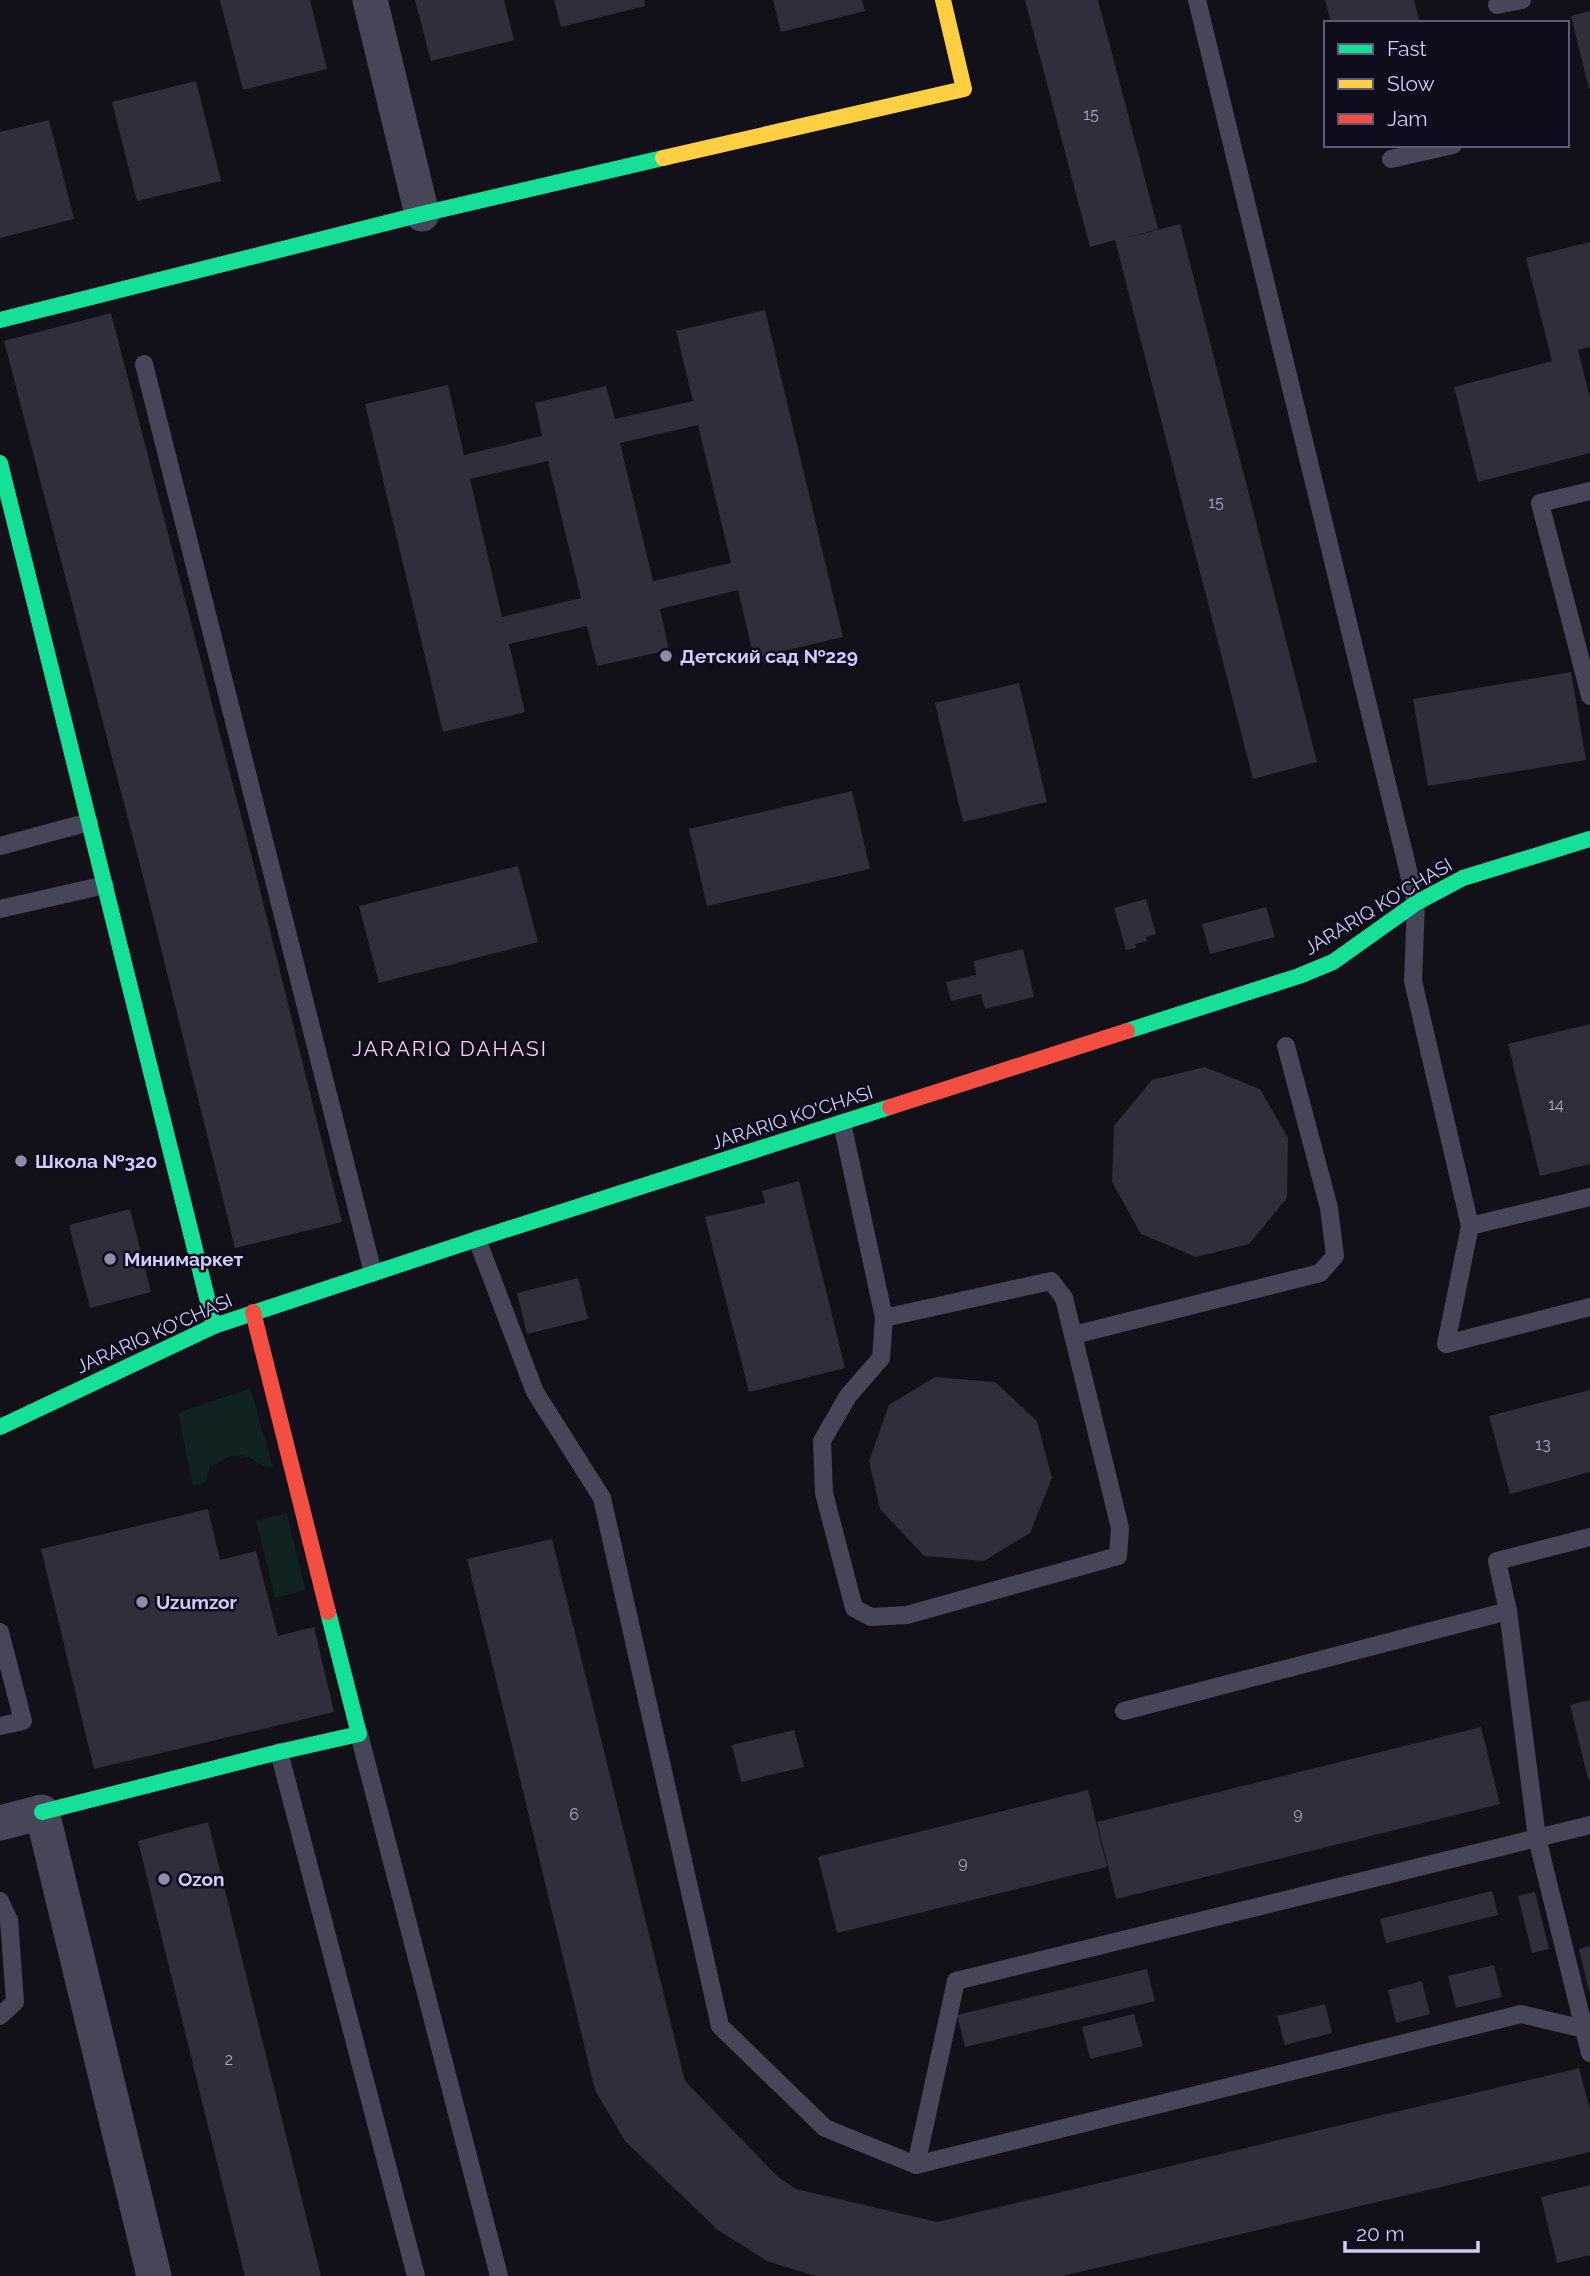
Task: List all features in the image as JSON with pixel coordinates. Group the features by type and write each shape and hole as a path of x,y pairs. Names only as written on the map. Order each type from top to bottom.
{"street":[{"path":"370,0 422,214"},
{"path":"0,320 422,214 964,89 943,0"},
{"path":"0,463 214,1325"},
{"name":"JARARIQ KO'CHASI","path":"0,1427 214,1325 1299,976 1333,962 1416,903 1463,878 1590,839"},
{"path":"0,1822 359,1734 253,1312"},
{"path":"42,1812 154,2276"}],"lane":[{"path":"1197,0 1416,903 1413,981 1470,1226 1446,1344 1590,1307"},
{"path":"1498,9 1522,0"},
{"path":"1391,159 1444,147"},
{"path":"144,364 373,1273"},
{"path":"1590,491 1541,503 1590,696"},
{"path":"0,846 89,822"},
{"path":"0,909 105,885"},
{"path":"1074,1335 1321,1273 1335,1256 1329,1208 1286,1046"},
{"path":"842,1123 884,1318 881,1358 848,1396 822,1441 824,1493 854,1608 871,1617 907,1615 1118,1556 1120,1528 1074,1335 1064,1298 1051,1282 884,1318"},
{"path":"1470,1226 1590,1197"},
{"path":"477,1239 535,1392 602,1498 720,2026 825,2128 916,2165 1521,2014 1587,2029"},
{"path":"1590,1537 1497,1561 1508,1611 1537,1838 1587,2029 1590,2053"},
{"path":"1124,1712 1508,1611"},
{"path":"0,1632 23,1721 0,1726"},
{"path":"359,1734 499,2276"},
{"path":"279,1752 416,2276"},
{"path":"916,2165 956,1981 1590,1825"},
{"path":"0,1901 9,1920 15,2002 0,2016"}],"shaded area":[{"path":"250,1388 273,1467 247,1457 232,1456 210,1467 206,1482 193,1486 178,1413"},
{"path":"287,1513 305,1590 275,1598 256,1521"}],"building":[{"path":"220,0 310,0 327,69 243,90"},
{"path":"415,0 504,0 514,40 431,61"},
{"path":"554,0 644,0 645,6 561,27"},
{"path":"773,0 862,0 865,11 781,32"},
{"path":"1025,0 1098,0 1158,229 1119,240 1180,224 1317,762 1253,779 1115,240 1090,247"},
{"path":"1325,0 1414,0 1419,21 1330,21"},
{"path":"1590,11 1590,88 1589,89 1571,16"},
{"path":"196,81 221,181 137,201 112,102"},
{"path":"49,120 74,219 0,238 0,132"},
{"path":"1590,242 1590,347 1578,350 1590,398 1590,453 1478,482 1454,387 1552,361 1526,258"},
{"path":"765,310 843,637 754,658 738,590 660,609 669,650 597,666 587,626 509,644 525,712 443,732 365,404 448,385 464,455 542,436 535,403 606,386 615,419 693,401 676,331","holes":["698,425 731,563 653,581 620,443","548,461 581,598 502,617 470,479"]},
{"path":"111,313 254,866 342,1222 235,1248 147,892 4,341"},
{"path":"1571,672 1586,760 1428,786 1413,699"},
{"path":"1019,683 1047,802 963,822 935,703"},
{"path":"852,791 870,869 707,906 689,829"},
{"path":"518,866 538,942 379,983 359,906"},
{"path":"1146,899 1156,934 1146,937 1147,941 1135,944 1136,948 1126,950 1114,908"},
{"path":"1266,907 1275,937 1210,954 1202,924"},
{"path":"1023,949 1034,997 985,1009 981,994 951,1001 946,982 976,975 974,961"},
{"path":"1590,1024 1590,1164 1540,1176 1508,1044"},
{"path":"1205,1067 1260,1089 1288,1138 1287,1198 1249,1244 1196,1257 1141,1234 1112,1182 1114,1126 1152,1080"},
{"path":"799,1181 845,1368 749,1392 705,1217 765,1203 762,1191"},
{"name":"Минимаркет","path":"130,1209 151,1292 90,1308 69,1225"},
{"path":"578,1278 588,1319 527,1334 517,1293"},
{"path":"935,1377 995,1382 1037,1421 1052,1478 1030,1533 984,1561 924,1556 880,1509 869,1461 889,1405"},
{"path":"1590,1390 1590,1472 1510,1494 1489,1416"},
{"name":"Uzumzor","path":"208,1509 220,1560 256,1551 278,1636 314,1627 334,1712 94,1769 41,1549"},
{"path":"552,1539 685,2081 778,2177 796,2189 937,2222 1579,2068 1590,2110 1590,2152 1063,2276 815,2276 767,2261 718,2230 625,2141 595,2090 467,1559"},
{"path":"1590,1700 1590,1778 1588,1779 1570,1705"},
{"path":"1481,1727 1500,1804 1116,1899 1097,1822"},
{"path":"794,1730 804,1767 741,1782 732,1745"},
{"path":"1088,1790 1107,1867 837,1933 818,1857"},
{"path":"208,1822 321,2276 245,2276 138,1841"},
{"path":"1492,1891 1498,1915 1386,1943 1380,1919"},
{"path":"1535,1892 1549,1949 1532,1953 1518,1896"},
{"path":"1590,1946 1590,1991 1589,1991 1579,1949"},
{"path":"1494,1965 1502,1997 1456,2008 1448,1976"},
{"path":"1147,1969 1155,2001 965,2047 957,2015"},
{"path":"1422,1981 1430,2014 1396,2023 1388,1990"},
{"path":"1325,2004 1332,2033 1285,2045 1277,2016"},
{"path":"1134,2014 1143,2046 1090,2059 1082,2027"},
{"path":"1590,2185 1590,2255 1557,2263 1541,2197"}],"traffic: fast":[{"path":"0,320 422,214 663,158"},
{"path":"0,463 214,1326"},
{"path":"1127,1031 1299,976 1333,962 1416,903 1463,878 1590,839"},
{"path":"0,1427 214,1326 890,1107"},
{"path":"42,1812 359,1734 328,1612"}],"traffic: slow":[{"path":"663,158 964,89 943,0"}],"traffic: jam":[{"path":"890,1107 1127,1031"},
{"path":"253,1312 328,1612"}],"place":[{"name":"Детский сад №229","path":"666,656"},
{"name":"Школа №320","path":"21,1161"},
{"name":"Минимаркет","path":"110,1259"},
{"name":"Uzumzor","path":"142,1602"},
{"name":"Ozon","path":"164,1879"}],"district":[{"name":"JARARIQ DAHASI","path":"450,1048"}]}
